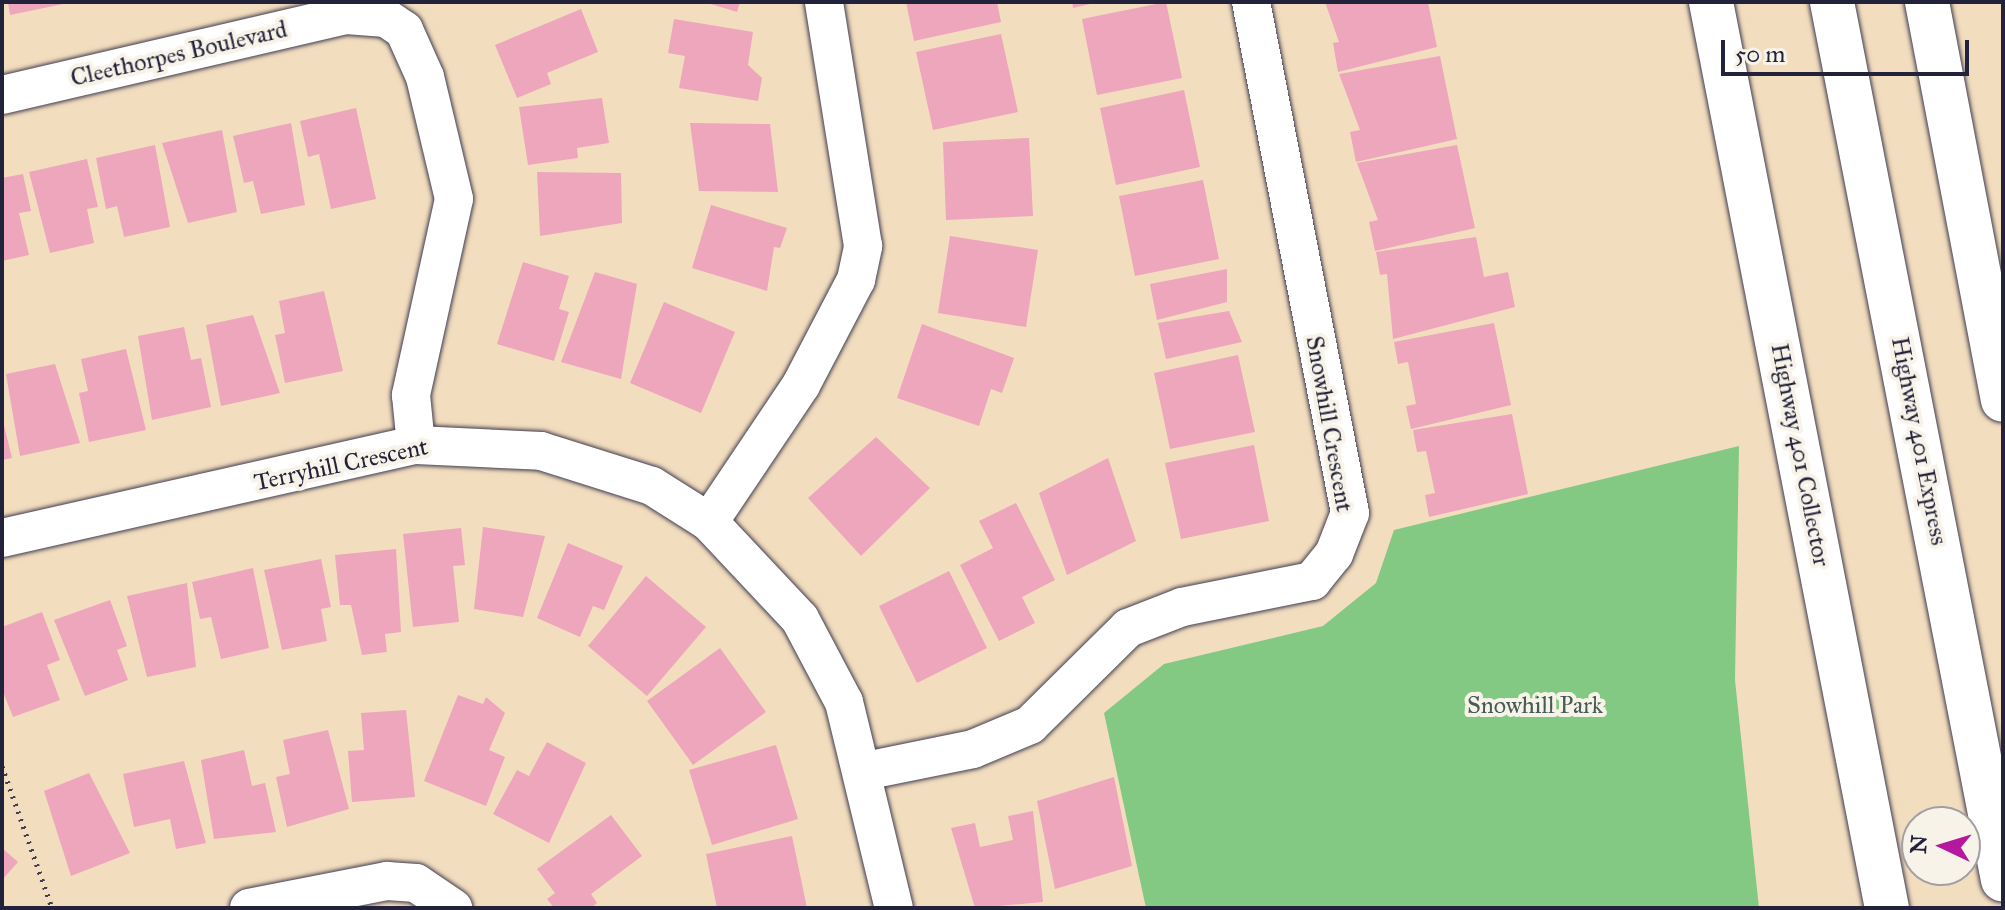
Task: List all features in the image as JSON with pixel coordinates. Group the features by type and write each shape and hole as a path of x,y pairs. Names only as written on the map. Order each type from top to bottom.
{"highway":[{"name":"Highway 401 Collector","path":"1711,2 1887,908"},
{"name":"Highway 401 Express","path":"1832,2 2003,880"},
{"path":"1927,2 2003,400"}],"street":[{"path":"709,522 819,353 856,280 863,246 824,2"},
{"name":"Snowhill Crescent","path":"865,771 973,749 1030,725 1128,628 1182,607 1312,581 1334,554 1350,513 1251,2"},
{"name":"Cleethorpes Boulevard","path":"2,95 346,15 386,18 404,30 425,77 454,199 411,395 416,445"},
{"name":"Terryhill Crescent","path":"2,538 416,445 585,460 652,486 709,522 800,619 844,702 865,771 894,908"},
{"path":"249,908 387,881 416,883 453,908"}],"path":[{"path":"2,766 52,908"}],"green space":[{"name":"Snowhill Park","path":"1739,446 1735,680 1759,908 1146,908 1104,713 1164,664 1323,626 1376,583 1394,530"}],"building":[{"path":"8,2 68,2 68,3 10,15"},
{"path":"704,2 740,2 737,12"},
{"path":"906,2 997,2 1001,22 914,41"},
{"path":"1072,2 1094,2 1094,3 1073,8"},
{"path":"1166,2 1182,78 1097,95 1082,19"},
{"path":"1325,2 1428,2 1437,47 1338,72 1333,43 1339,42"},
{"path":"581,9 598,52 547,73 551,84 517,98 495,45"},
{"path":"674,19 753,32 748,65 762,78 758,101 679,88 685,56 668,53"},
{"path":"1001,34 1018,112 933,130 916,52"},
{"path":"1440,56 1457,139 1356,162 1350,132 1360,130 1339,74"},
{"path":"1184,90 1200,167 1116,185 1100,108"},
{"path":"602,98 609,143 577,148 578,158 528,165 519,107"},
{"path":"356,108 376,199 331,209 319,154 308,157 300,121"},
{"path":"291,123 305,205 261,214 253,181 244,183 233,136"},
{"path":"690,123 770,124 778,192 699,191"},
{"path":"222,130 237,212 188,223 162,143"},
{"path":"1029,138 1033,216 946,220 943,142"},
{"path":"155,145 170,227 124,237 117,206 106,209 96,158"},
{"path":"1457,145 1475,228 1375,251 1369,222 1378,220 1357,163"},
{"path":"87,159 98,207 87,209 94,243 50,253 29,172"},
{"path":"537,172 621,173 622,223 540,236"},
{"path":"23,174 31,211 19,213 29,255 2,261 2,178"},
{"path":"1203,180 1219,259 1135,276 1119,196"},
{"path":"711,205 787,228 780,248 774,247 767,291 692,268"},
{"path":"950,236 1038,250 1026,327 938,313"},
{"path":"1476,237 1484,277 1508,272 1515,307 1393,339 1387,274 1380,275 1376,252"},
{"path":"523,262 569,276 559,309 569,312 554,361 497,344"},
{"path":"1227,269 1227,302 1157,320 1150,284"},
{"path":"595,272 637,284 621,379 561,362"},
{"path":"324,291 343,371 285,383 275,335 285,333 279,301"},
{"path":"664,302 735,332 701,413 630,383"},
{"path":"1229,311 1242,342 1166,359 1158,323"},
{"path":"253,315 280,393 221,406 206,325"},
{"path":"1494,323 1511,405 1411,429 1406,406 1416,404 1408,362 1398,364 1394,342"},
{"path":"922,324 1014,358 1002,393 991,389 979,426 897,398"},
{"path":"184,327 191,360 201,358 211,407 152,420 138,336"},
{"path":"126,349 146,430 89,442 79,393 88,391 81,359"},
{"path":"1238,355 1255,432 1170,449 1154,373"},
{"path":"55,364 80,443 20,456 6,374"},
{"path":"1512,414 1528,494 1429,517 1425,495 1435,493 1426,451 1417,452 1413,430"},
{"path":"2,422 12,458 2,460"},
{"path":"876,437 930,488 861,556 808,498"},
{"path":"1254,445 1269,521 1181,539 1165,463"},
{"path":"1108,458 1136,541 1067,575 1039,493"},
{"path":"1016,503 1055,580 1022,597 1035,623 999,641 960,565 993,548 979,521"},
{"path":"483,527 545,536 523,617 474,609"},
{"path":"461,528 465,565 453,566 459,622 413,627 403,534"},
{"path":"568,543 623,566 604,610 593,606 580,637 537,618"},
{"path":"396,549 401,632 385,634 387,652 362,655 351,605 340,605 335,555"},
{"path":"321,559 331,607 321,609 327,641 282,650 264,570"},
{"path":"253,568 269,648 221,659 211,617 200,619 192,582"},
{"path":"949,571 987,648 917,683 879,606"},
{"path":"646,576 706,627 647,696 588,646"},
{"path":"187,583 196,667 147,677 127,596"},
{"path":"110,600 127,646 117,650 128,680 85,696 54,620"},
{"path":"42,612 60,660 47,665 60,700 13,717 2,689 2,627"},
{"path":"720,648 766,712 693,765 647,701"},
{"path":"458,695 483,704 486,697 505,713 489,750 505,757 486,806 424,781"},
{"path":"406,710 415,797 352,802 348,751 364,750 361,713"},
{"path":"328,730 349,809 287,827 276,777 290,774 283,740"},
{"path":"547,742 586,763 549,843 493,814 517,770 529,776"},
{"path":"776,745 798,819 712,845 689,770"},
{"path":"244,750 252,786 265,783 276,832 214,839 201,760"},
{"path":"184,761 206,843 176,849 170,819 134,827 123,774"},
{"path":"89,773 130,853 71,876 44,791"},
{"path":"1114,777 1132,866 1055,889 1037,801"},
{"path":"1033,811 1043,902 975,908 951,828 975,823 980,847 1013,840 1008,816"},
{"path":"611,815 642,856 591,894 597,903 591,908 554,908 547,899 555,893 537,869"},
{"path":"792,836 807,908 717,908 706,854"},
{"path":"2,848 18,862 2,880"}]}
